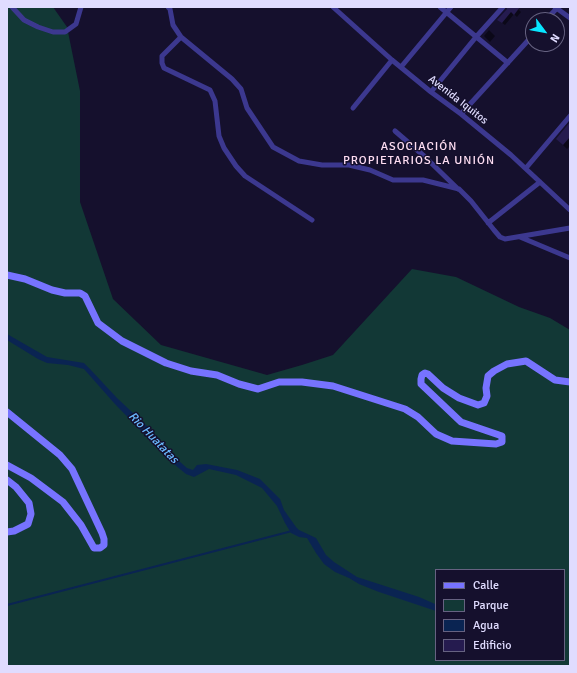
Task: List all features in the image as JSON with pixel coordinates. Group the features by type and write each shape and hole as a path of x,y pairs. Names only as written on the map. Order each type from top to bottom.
{"main road":[{"path":"7,275 52,290 65,293 80,293 85,296 98,323 122,341 166,363 191,371 217,375 239,384 258,389 279,382 302,382 333,386 405,409 418,417 436,434 452,441 496,444 502,442 502,436 461,422 421,384 422,375 425,373 443,388 459,398 478,405 484,403 487,396 486,388 488,376 507,364 526,361 555,380 570,382"},
{"path":"7,412 48,444 72,469 102,533 104,544 100,548 94,548 81,526 63,502 31,478 7,464"},
{"path":"7,480 16,487 29,503 31,514 28,524 14,531 7,532"}],"street":[{"path":"12,7 24,20 38,27 53,32 65,32 76,24 81,7"},
{"path":"168,7 170,9 173,25 182,37 232,79 241,89 247,108 273,147 299,161 322,165 349,165 370,170 393,180 423,180 459,189"},
{"name":"Avenida Iquitos","path":"333,7 392,60 461,114 526,168 570,210"},
{"path":"440,7 508,64"},
{"path":"401,67 451,7"},
{"path":"431,92 476,37 503,7"},
{"path":"556,8 570,18"},
{"path":"182,37 162,56 164,68 210,90 215,102 219,136 224,148 236,166 245,176 312,220"},
{"path":"461,114 525,44"},
{"path":"353,108 392,60"},
{"path":"526,168 570,116"},
{"path":"395,131 459,189 488,223 500,236 505,239 570,228"},
{"path":"488,223 540,182"},
{"path":"519,236 570,258"}],"green space":[{"path":"7,7 53,7 67,27 80,91 80,202 113,299 161,345 267,375 302,365 333,355 412,269 456,277 519,307 550,318 570,330 570,666 7,666"}],"water":[{"path":"7,334 47,357 84,363 117,398 149,428 172,455 187,468 193,470 197,465 206,464 237,470 260,479 280,499 284,510 296,527 316,538 326,555 334,562 357,577 419,597 435,604 435,611 379,592 335,572 324,564 307,538 299,537 291,533 277,506 262,488 236,475 209,469 194,477 186,474 169,460 114,403 84,369 68,365 47,363 7,340"}],"building":[{"path":"507,7 520,7 514,15 511,12 502,23 497,20 507,9"},
{"path":"570,122 570,137 563,145 556,139"}],"waterway":[{"name":"Rio Huatatas","path":"7,605 292,531"}],"district":[{"name":"ASOCIACIÓN PROPIETARIOS LA UNIÓN","path":"419,154"}]}
